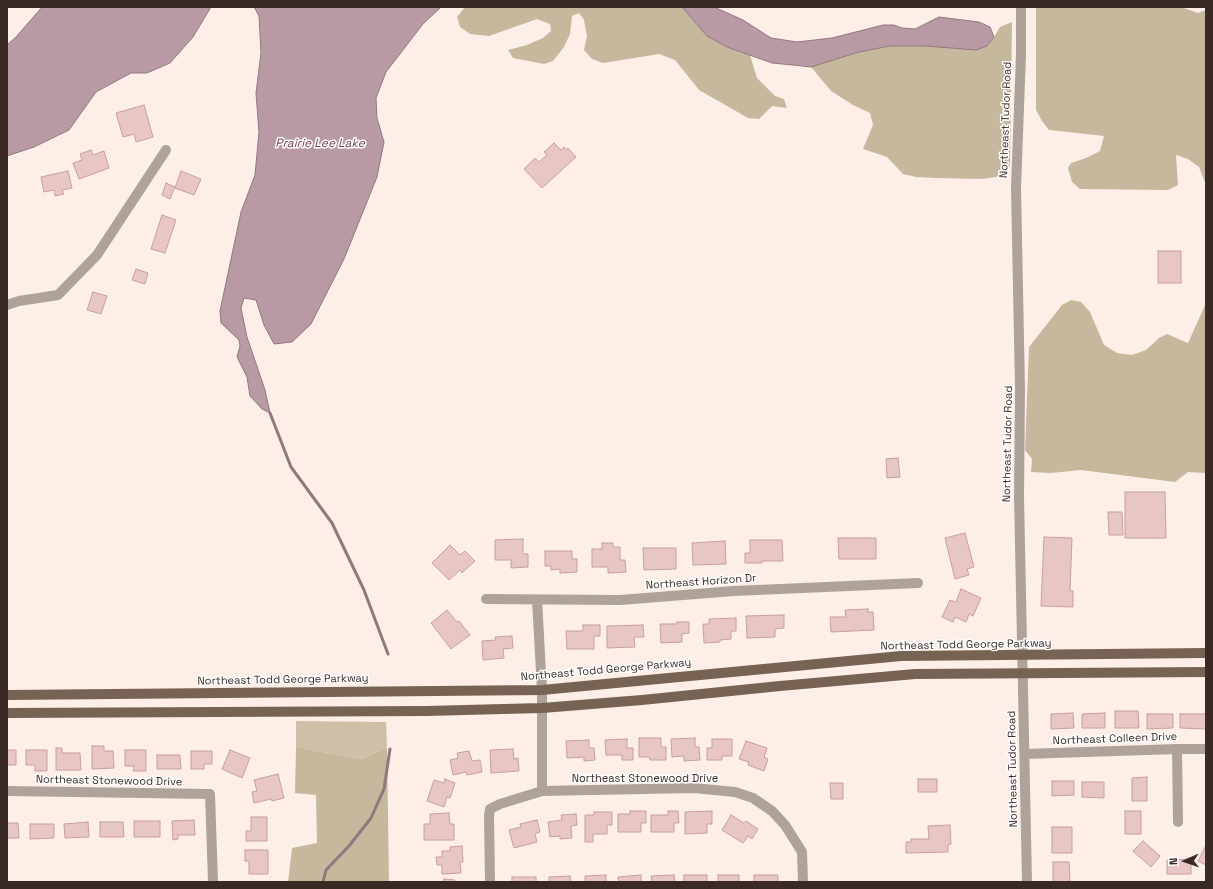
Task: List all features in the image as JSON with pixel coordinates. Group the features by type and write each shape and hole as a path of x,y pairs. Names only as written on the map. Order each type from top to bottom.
{"main road":[{"name":"Northeast Todd George Parkway","path":"7,695 542,690 901,656 1206,653"},
{"path":"7,713 427,711 542,708 915,674 1206,672"}],"street":[{"name":"Northeast Tudor Road","path":"1020,7 1016,188 1020,381 1019,497 1028,882"},
{"path":"7,305 19,301 58,295 97,255 166,150"},
{"name":"Northeast Horizon Dr","path":"486,599 620,600 734,591 918,582"},
{"path":"538,600 542,690 542,791"},
{"path":"1177,749 1178,822"},
{"name":"Northeast Colleen Drive","path":"1025,754 1206,749"},
{"name":"Northeast Stonewood Drive","path":"490,882 489,816 490,809 500,804 542,791 694,788 735,792 754,798 772,811 785,825 802,852 803,882"},
{"name":"Northeast Stonewood Drive","path":"7,791 210,794 213,882"}],"shaded area":[{"path":"465,7 682,7 707,36 727,47 750,55 757,78 775,96 784,99 787,108 772,106 759,119 748,118 699,90 675,60 659,54 603,63 592,59 584,50 587,36 584,20 579,13 572,16 570,34 564,47 553,61 544,64 513,58 508,50 527,45 543,38 551,31 550,24 537,19 489,36 470,34 460,27 457,17"},
{"path":"1036,7 1181,7 1198,13 1206,10 1206,185 1199,167 1188,159 1176,155 1178,185 1168,190 1080,189 1072,182 1068,168 1071,163 1100,151 1104,136 1049,130 1036,110"},
{"path":"1012,22 1010,165 1004,173 996,177 982,179 936,178 916,177 903,174 887,157 863,149 873,125 870,113 853,105 831,91 811,67 859,52 890,46 925,46 994,37 1000,27"},
{"path":"1071,300 1081,302 1090,312 1104,345 1117,353 1132,355 1146,350 1159,338 1167,334 1188,343 1206,303 1206,473 1188,472 1175,482 1081,470 1051,473 1031,472 1032,459 1025,450 1029,347 1062,305"},
{"path":"296,721 386,722 387,747 362,759 296,747"},
{"path":"296,747 362,759 387,747 389,882 288,882 292,848 317,843 316,795 295,793"}],"water":[{"path":"42,7 211,7 193,37 170,63 147,73 131,73 96,92 69,130 34,147 7,156 7,45 16,37"},
{"name":"Prairie Lee Lake","path":"254,7 441,7 423,24 386,72 376,98 377,118 384,142 377,177 344,259 311,324 292,342 274,344 264,325 256,300 244,298 241,308 247,337 265,390 270,413 262,409 250,396 247,377 237,357 240,346 239,340 221,323 220,311 241,212 255,175 259,132 256,93 261,53 259,16"},
{"path":"682,7 714,7 743,20 771,38 797,42 832,38 883,25 894,25 902,28 915,29 939,17 979,22 990,27 994,37 987,46 976,50 926,46 890,46 859,52 811,67 772,63 727,47 707,36"}],"building":[{"path":"144,105 153,137 136,142 134,134 123,137 116,113"},
{"path":"554,143 561,150 564,147 566,150 568,148 576,157 542,188 524,169 535,158 539,162 547,155 544,152"},
{"path":"91,150 93,155 104,151 109,168 79,179 73,163 82,160 80,154"},
{"path":"68,171 72,188 62,190 64,194 55,196 54,190 44,192 41,177"},
{"path":"181,171 201,179 194,195 175,188"},
{"path":"166,183 175,187 170,199 162,195"},
{"path":"162,215 176,220 165,253 151,249"},
{"path":"1158,251 1181,251 1181,283 1158,283"},
{"path":"136,269 148,273 145,284 132,280"},
{"path":"93,292 107,296 101,314 87,310"},
{"path":"898,458 900,477 887,478 886,459"},
{"path":"1125,492 1165,492 1166,538 1125,538"},
{"path":"1108,512 1122,512 1123,535 1109,535"},
{"path":"965,533 974,567 967,569 969,575 955,579 945,538"},
{"path":"1044,537 1072,538 1070,591 1073,591 1073,607 1041,606"},
{"path":"838,538 876,538 876,559 839,559"},
{"path":"523,539 523,554 528,554 528,567 511,568 511,560 495,560 495,540"},
{"path":"750,540 782,540 783,561 745,563 745,553 750,553"},
{"path":"725,541 726,564 693,565 692,543"},
{"path":"602,543 613,543 613,547 620,547 620,560 625,560 626,572 608,573 608,567 592,567 592,549 602,549"},
{"path":"450,545 460,555 465,551 475,561 462,573 460,570 449,580 432,563"},
{"path":"643,548 676,548 676,569 644,570"},
{"path":"545,551 572,551 572,559 577,559 577,572 560,573 560,569 551,570 551,566 545,566"},
{"path":"961,589 981,598 973,616 969,614 966,622 955,617 953,622 942,617 950,600 956,602"},
{"path":"868,609 868,612 873,612 874,630 831,632 830,617 846,617 845,610"},
{"path":"447,610 457,622 459,621 470,635 451,649 431,623"},
{"path":"784,615 784,628 775,629 775,637 747,638 746,616"},
{"path":"736,618 736,631 731,631 731,639 720,640 720,642 704,643 703,624 709,624 709,619"},
{"path":"677,622 689,622 689,633 682,634 682,642 661,643 660,624 677,624"},
{"path":"583,625 600,625 600,636 594,636 594,649 567,649 566,631 583,631"},
{"path":"643,625 644,637 634,637 635,647 607,648 607,626"},
{"path":"512,636 513,648 503,649 504,658 483,660 482,641 496,640 495,637"},
{"path":"1115,711 1138,711 1139,728 1115,728"},
{"path":"1073,713 1074,728 1051,729 1051,714"},
{"path":"1105,713 1105,728 1082,728 1082,714"},
{"path":"1147,714 1173,714 1173,728 1147,729"},
{"path":"1180,714 1206,714 1206,729 1180,728"},
{"path":"639,738 661,738 661,747 666,747 666,760 650,760 649,757 639,757"},
{"path":"695,738 695,747 699,747 700,760 684,761 684,756 672,757 671,739"},
{"path":"627,739 627,748 633,748 633,760 622,760 622,755 606,755 605,740"},
{"path":"712,739 732,739 732,756 722,756 722,760 707,760 707,748 712,748"},
{"path":"589,740 589,748 594,748 595,760 584,761 584,757 567,758 566,741"},
{"path":"746,741 767,748 764,757 768,759 764,771 748,765 749,762 739,759"},
{"path":"92,746 104,746 104,751 113,751 114,768 92,769"},
{"path":"56,748 62,748 62,753 80,753 81,770 56,770"},
{"path":"513,749 514,759 518,758 519,771 491,773 490,750"},
{"path":"7,750 16,750 16,765 7,765"},
{"path":"26,750 47,750 47,771 35,771 35,765 26,765"},
{"path":"125,750 146,750 146,771 133,771 134,766 125,766"},
{"path":"230,750 250,758 242,778 222,769"},
{"path":"191,751 212,751 212,764 204,764 204,769 191,769"},
{"path":"469,751 472,761 480,760 482,772 467,775 466,772 453,775 450,760 458,758 457,753"},
{"path":"157,755 180,755 181,769 157,769"},
{"path":"278,774 284,798 254,803 252,792 257,791 254,780"},
{"path":"1147,777 1147,801 1132,801 1132,778"},
{"path":"445,779 455,783 450,798 447,797 444,807 427,801 434,780 444,783"},
{"path":"918,779 937,779 937,792 918,792"},
{"path":"1052,781 1074,781 1074,795 1052,796"},
{"path":"1082,782 1104,782 1104,798 1082,797"},
{"path":"830,783 843,783 843,799 831,799"},
{"path":"630,811 646,811 646,823 641,823 641,832 618,832 618,814 630,814"},
{"path":"668,811 678,811 679,823 674,823 674,832 651,832 651,815 668,815"},
{"path":"712,811 712,824 707,824 707,833 685,834 685,812"},
{"path":"1125,811 1141,811 1141,834 1125,834"},
{"path":"594,812 612,812 612,825 607,825 607,834 593,834 593,842 585,842 585,815 594,815"},
{"path":"449,813 450,824 454,824 454,840 424,840 424,824 430,824 430,814"},
{"path":"576,814 577,825 571,826 572,838 560,839 560,836 550,837 548,822 562,820 561,815"},
{"path":"731,815 744,823 746,821 758,829 752,839 748,836 743,843 722,830"},
{"path":"251,817 267,817 267,841 246,841 246,831 251,831"},
{"path":"194,820 195,835 178,835 178,839 173,840 172,821"},
{"path":"537,820 540,832 535,834 537,842 514,848 509,830 521,827 520,824"},
{"path":"134,821 160,821 160,837 134,837"},
{"path":"88,822 89,837 65,838 64,824"},
{"path":"100,822 123,822 124,837 100,837"},
{"path":"7,823 18,823 19,838 7,838"},
{"path":"30,824 54,824 54,838 30,839"},
{"path":"950,825 951,844 948,845 948,852 906,853 906,842 911,842 911,839 929,839 928,826"},
{"path":"1052,827 1072,827 1072,853 1052,853"},
{"path":"1143,841 1160,856 1151,867 1133,851"},
{"path":"1206,845 1206,865 1198,861"},
{"path":"462,846 463,862 460,862 461,873 442,874 442,865 437,865 436,857 442,857 442,851 450,851 450,847"},
{"path":"245,850 268,850 268,874 249,874 249,861 245,861"},
{"path":"1191,859 1191,874 1167,874 1167,860"},
{"path":"1053,862 1069,862 1070,882 1053,882"},
{"path":"606,875 606,882 585,882 585,876"},
{"path":"641,875 641,882 619,882 618,877"},
{"path":"674,875 675,882 652,882 651,876"},
{"path":"684,875 707,875 707,882 684,882"},
{"path":"718,875 739,875 739,882 718,882"},
{"path":"754,875 778,875 778,882 754,882"},
{"path":"570,876 571,882 549,882 549,877"},
{"path":"512,877 536,877 536,882 512,882"},
{"path":"444,879 455,880 454,882 443,882"}],"waterway":[{"path":"270,413 291,467 332,523 364,590 388,654"},
{"path":"323,882 326,870 349,846 371,818 384,789 390,749"}]}
